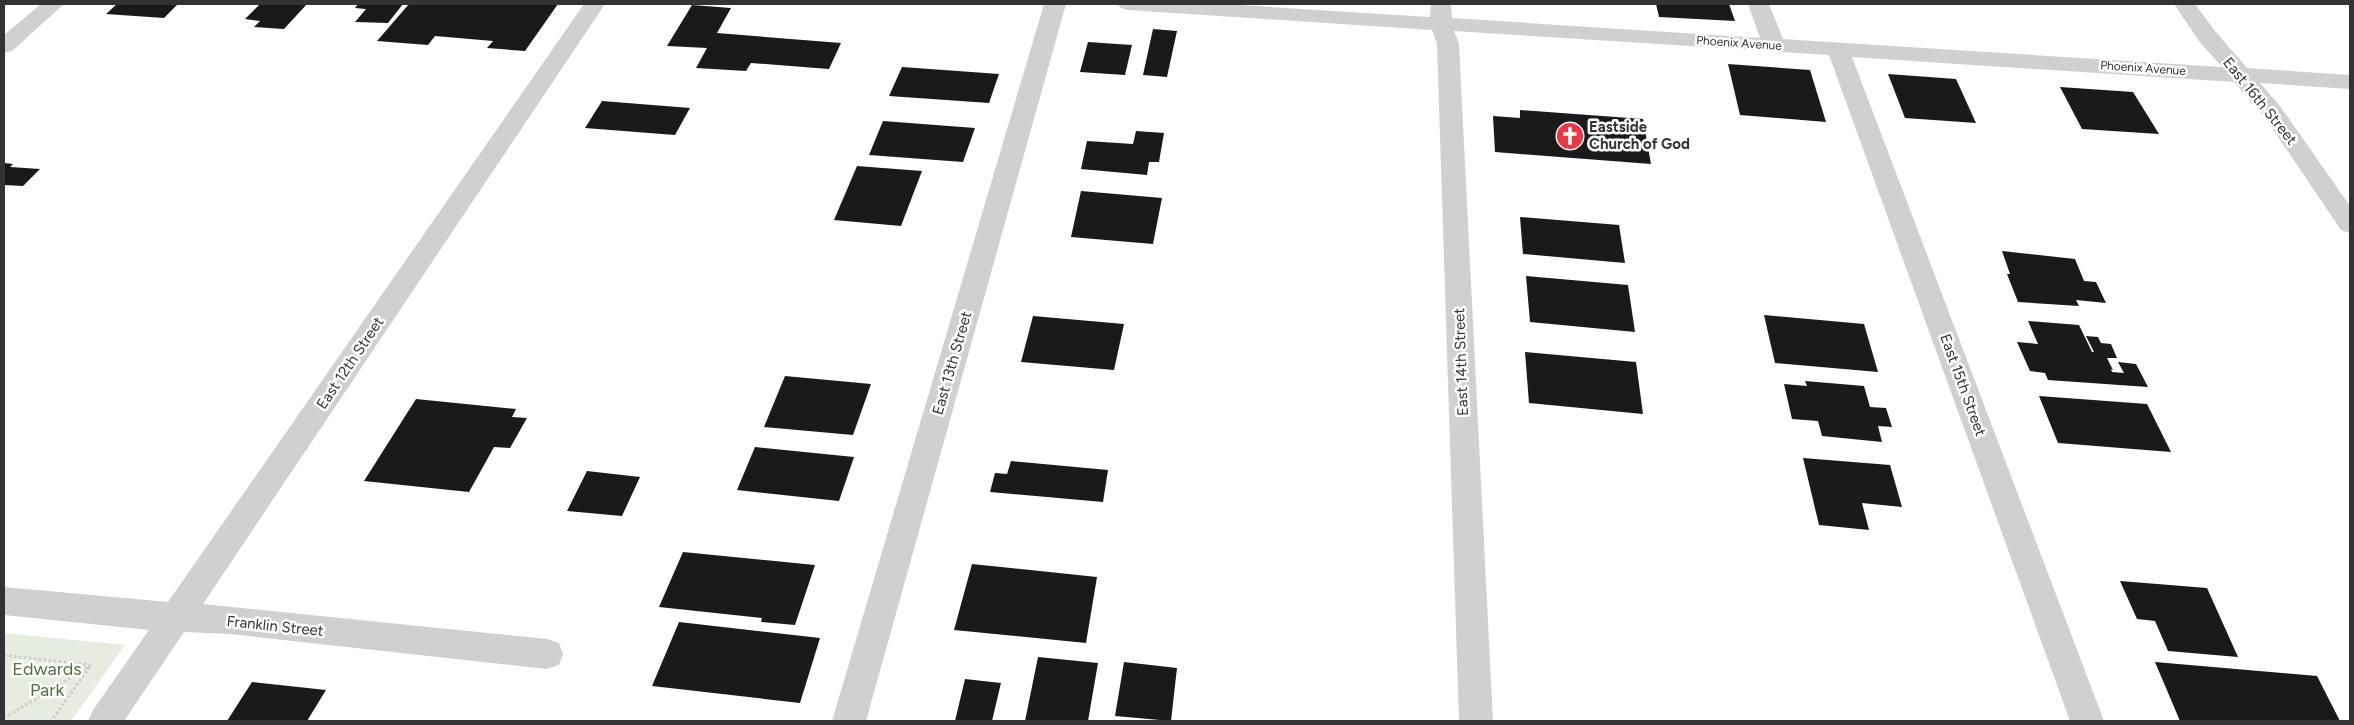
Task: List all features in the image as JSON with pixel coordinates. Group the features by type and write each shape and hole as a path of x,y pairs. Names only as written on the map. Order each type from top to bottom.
{"street":[{"path":"4,46 53,4"},
{"name":"East 12th Street","path":"105,721 594,4"},
{"name":"East 13th Street","path":"849,721 1055,4"},
{"name":"Phoenix Avenue","path":"1128,4 1441,14 1774,45 2350,82"},
{"path":"1760,4 1774,45"},
{"name":"East 16th Street","path":"2185,4 2207,36 2272,111 2350,224"},
{"name":"East 14th Street","path":"1441,14 1448,44 1476,721"},
{"name":"East 15th Street","path":"1838,49 2087,721"},
{"name":"Franklin Street","path":"4,601 176,618 230,620 547,654"}],"path":[{"path":"4,655 91,665"},
{"path":"4,718 100,660"},
{"path":"51,721 91,665"}],"green space":[{"name":"Edwards Park","path":"4,633 125,645 71,721 4,721"}],"building":[{"path":"117,4 178,4 164,18 106,14"},
{"path":"260,4 307,4 284,29 254,27 260,21 245,19"},
{"path":"358,4 403,4 388,23 355,22 366,9 355,8"},
{"path":"409,4 558,4 525,51 487,48 493,41 435,36 428,45 377,41"},
{"path":"1656,4 1729,4 1735,21 1659,17"},
{"path":"692,5 731,8 717,33 841,43 829,69 751,63 746,71 696,68 707,48 667,46"},
{"path":"1153,29 1177,31 1167,77 1143,75"},
{"path":"1088,42 1132,45 1125,75 1080,72"},
{"path":"1728,64 1810,70 1826,122 1740,115"},
{"path":"902,67 999,74 989,103 889,96"},
{"path":"1888,74 1956,79 1976,123 1905,118"},
{"path":"2060,87 2133,92 2159,134 2082,129"},
{"path":"602,101 690,108 675,135 585,128"},
{"name":"Eastside Church of God","path":"1520,110 1643,119 1651,164 1495,152 1493,116 1520,118"},
{"path":"883,121 975,128 963,162 869,155"},
{"path":"1136,131 1164,133 1159,162 1149,162 1147,175 1081,169 1087,141 1133,144"},
{"path":"4,163 13,164 10,167 40,169 23,186 4,185"},
{"path":"857,166 922,171 901,226 834,220"},
{"path":"1081,191 1162,198 1153,244 1071,237"},
{"path":"1520,217 1619,225 1625,263 1523,254"},
{"path":"2002,251 2075,259 2084,281 2096,282 2106,303 2076,300 2079,306 2018,302 2007,274 2010,274"},
{"path":"1526,276 1628,285 1635,332 1530,322"},
{"path":"1764,315 1864,324 1878,372 1775,363"},
{"path":"1033,316 1124,324 1114,370 1021,362"},
{"path":"2028,321 2079,325 2092,352 2094,352 2086,336 2098,337 2101,343 2111,344 2117,358 2107,358 2113,370 2111,369 2112,372 2124,373 2118,362 2136,364 2148,387 2048,380 2045,373 2030,371 2017,342 2038,344"},
{"path":"1525,352 1636,362 1643,414 1529,403"},
{"path":"785,376 871,384 853,435 764,427"},
{"path":"1805,381 1864,386 1870,407 1886,408 1892,427 1878,426 1882,442 1822,436 1818,421 1792,419 1784,384 1807,386"},
{"path":"2039,396 2147,404 2171,452 2058,443"},
{"path":"416,399 516,409 512,417 527,418 510,448 494,447 469,492 364,481"},
{"path":"755,447 854,457 839,501 737,490"},
{"path":"1803,458 1890,465 1902,507 1862,503 1869,530 1819,525"},
{"path":"1011,461 1108,470 1103,502 990,492 995,473 1007,474"},
{"path":"587,471 640,477 622,516 567,511"},
{"path":"683,552 815,565 795,625 761,622 762,618 659,607"},
{"path":"972,564 1097,577 1086,643 954,630"},
{"path":"2120,581 2207,588 2238,657 2168,651 2155,621 2137,619"},
{"path":"679,622 820,638 800,703 652,686"},
{"path":"1038,657 1098,663 1088,721 1025,721"},
{"path":"1124,662 1177,668 1171,721 1115,716"},
{"path":"2155,662 2317,676 2340,721 2180,721"},
{"path":"965,679 1001,683 992,721 955,721"},
{"path":"252,682 326,690 307,721 227,721"}],"place":[{"name":"Eastside Church of God","path":"1570,136"}]}
